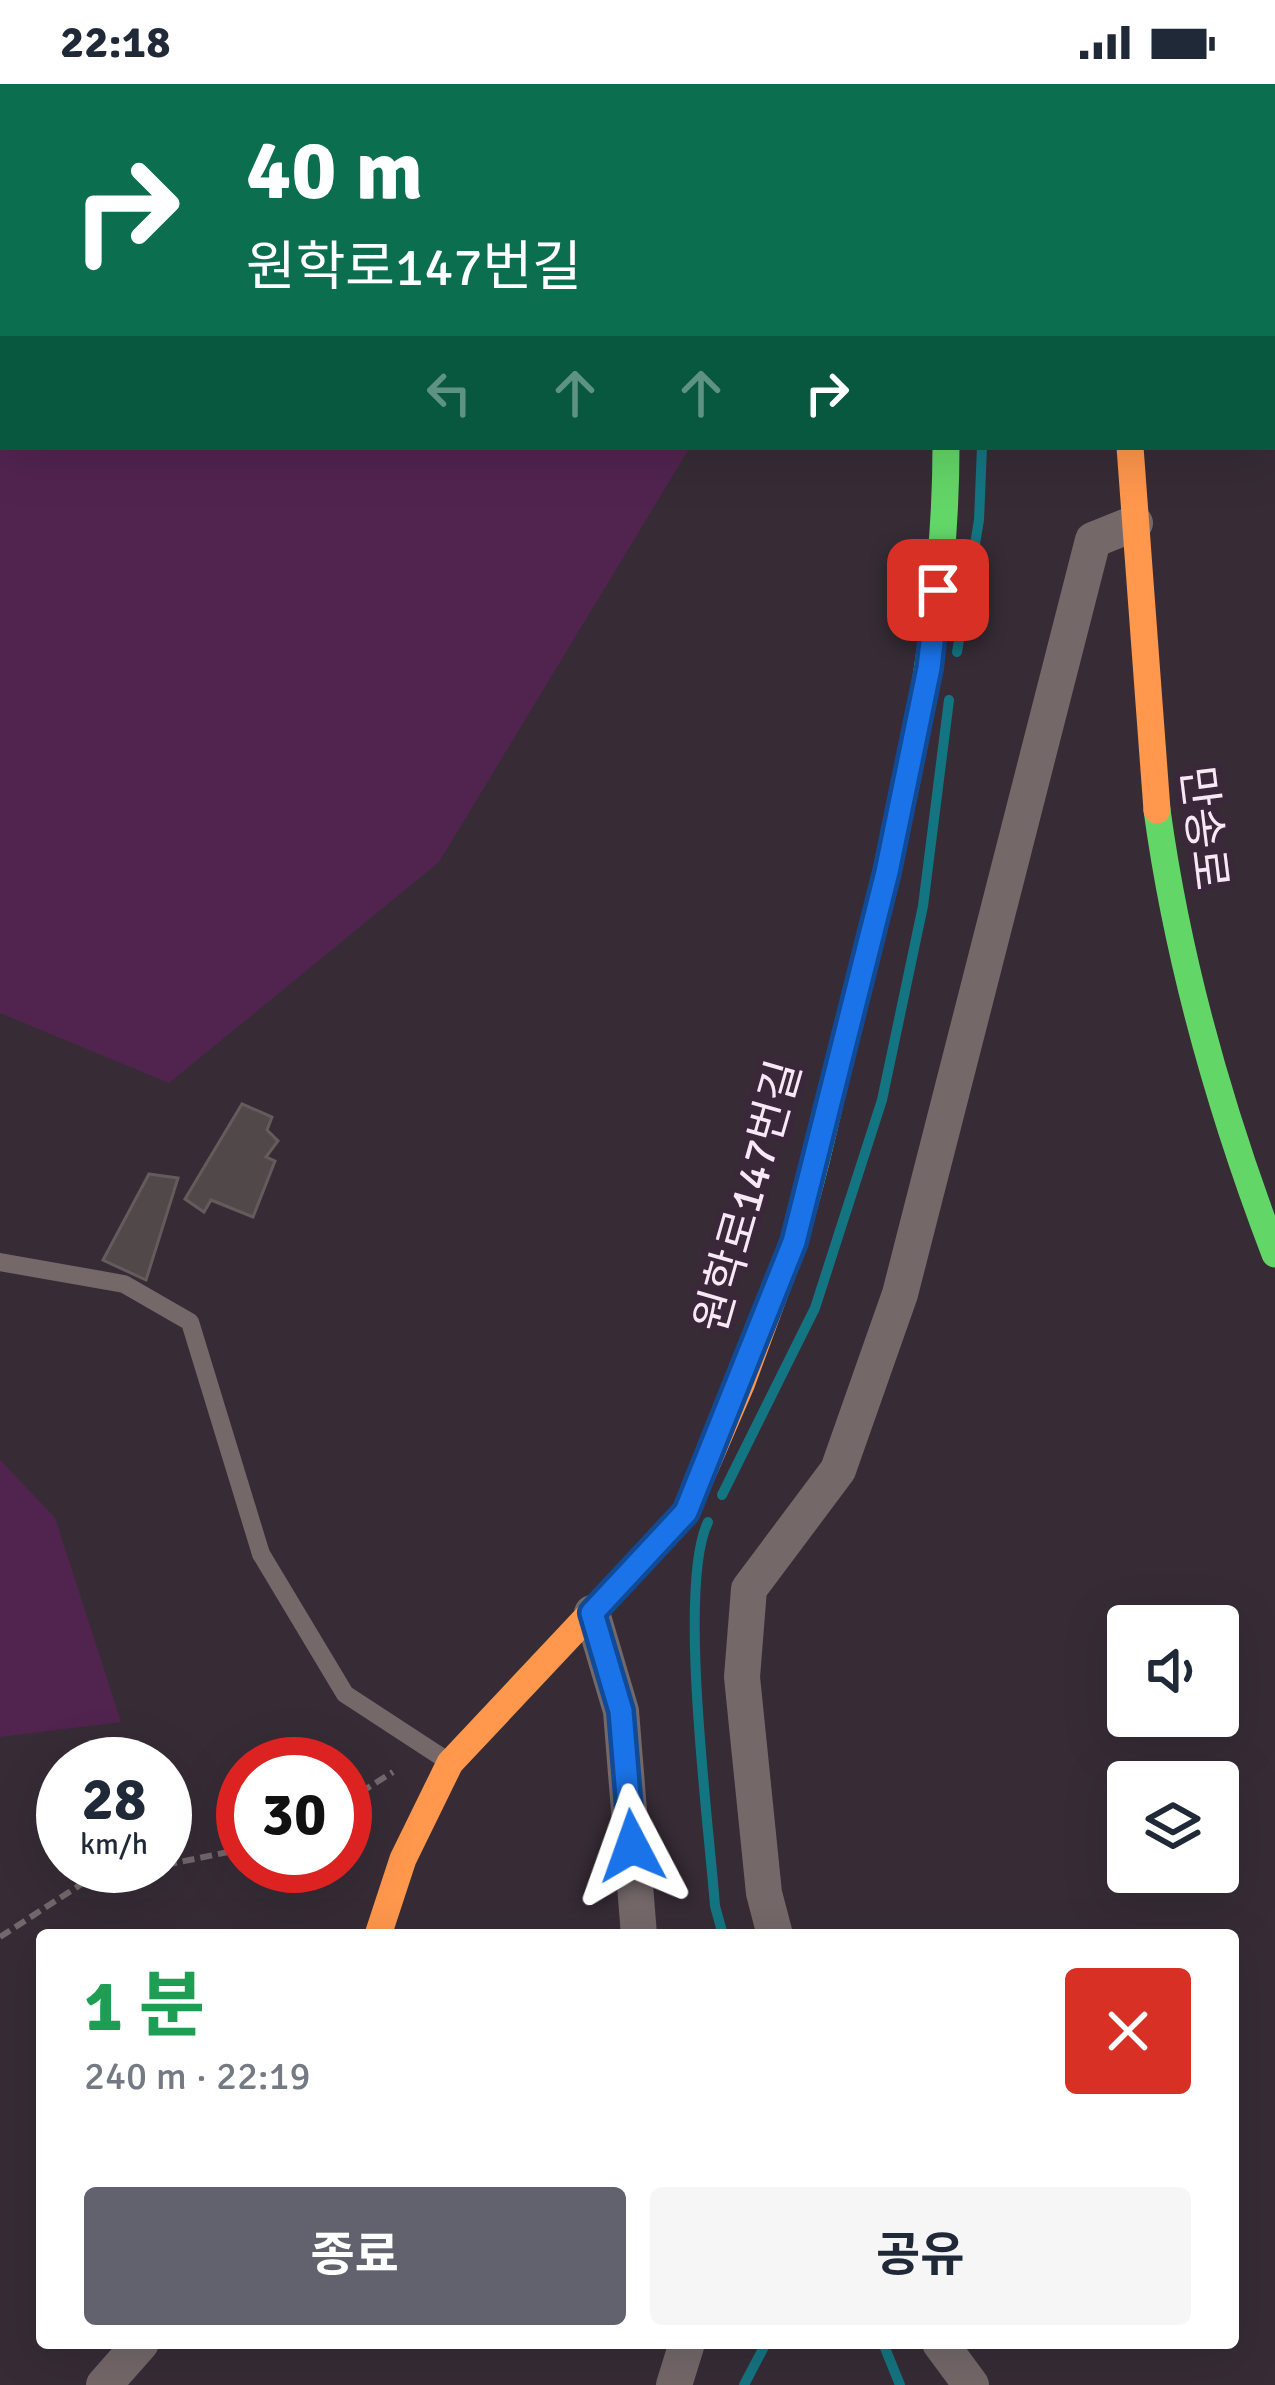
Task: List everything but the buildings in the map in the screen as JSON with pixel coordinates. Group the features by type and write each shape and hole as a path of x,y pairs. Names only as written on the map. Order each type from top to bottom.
{"street":[{"name":"원학로147번길","path":"380,1929 403,1859 450,1763 686,1512 794,1242 887,872 929,668 946,512 946,450"},
{"name":"만송로","path":"1130,450 1157,793 1173,910 1266,1208 1275,1254"},
{"path":"773,1929 764,1893 742,1677 749,1588 838,1470 900,1294 1093,540 1135,523"},
{"path":"592,1613 621,1711 639,1929"},
{"path":"104,2385 136,2349"},
{"path":"674,2385 685,2349"},
{"path":"944,2349 971,2385"}],"lane":[{"path":"0,1262 124,1284 190,1322 261,1554 345,1694 450,1763"}],"path":[{"path":"0,1937 66,1893"}],"shaded area":[{"path":"0,450 688,450 439,862 169,1083 0,1013"},
{"path":"0,1460 55,1518 121,1722 0,1737"}],"waterway":[{"path":"957,652 979,520 982,450"},
{"path":"722,1495 815,1308 882,1100 923,906 949,700"},
{"path":"708,1522 699,1553 695,1650 715,1906 721,1929"},
{"path":"744,2385 763,2349"},
{"path":"885,2349 900,2385"}],"traffic: fast":[{"path":"791,1249 823,1134 916,735 938,592 946,450"},
{"path":"1157,810 1203,1035 1275,1254"}],"traffic: slow":[{"path":"1130,450 1157,810"},
{"path":"380,1929 403,1859 450,1763 686,1512 741,1385 791,1249"}],"route":[{"path":"632,1846 621,1711 592,1613 686,1512 794,1242 887,872 929,668 938,590"}]}
